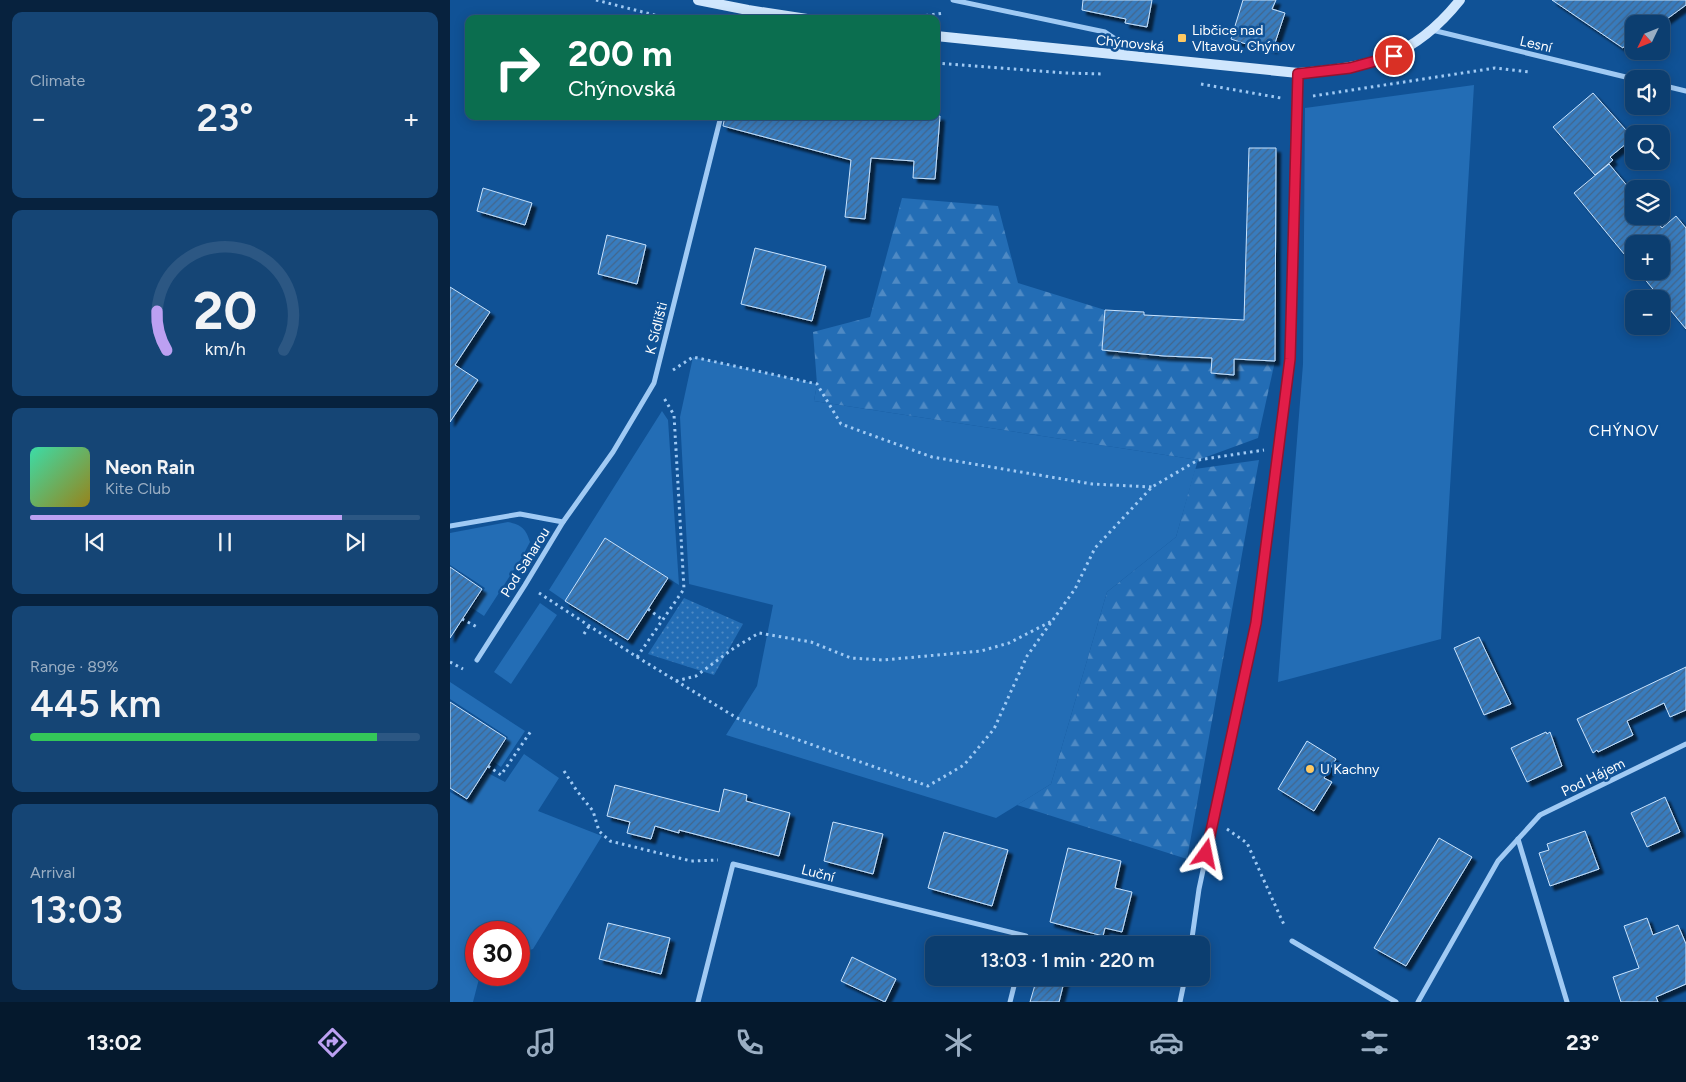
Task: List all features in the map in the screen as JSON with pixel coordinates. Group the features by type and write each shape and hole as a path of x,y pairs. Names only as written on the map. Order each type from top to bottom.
{"street":[{"path":"698,0 747,14"},
{"path":"955,0 1106,32 1117,40 1123,56"},
{"name":"Chýnovská","path":"940,36 1298,74 1350,68 1383,60 1406,49 1432,30 1460,0"},
{"name":"Lesní","path":"1432,30 1625,77"},
{"path":"1192,936 1199,889 1256,623 1290,359 1298,74"},
{"path":"1670,87 1686,91"},
{"name":"K Sídlišti","path":"563,522 613,452 654,383 720,120"},
{"name":"Pod Saharou","path":"450,526 520,514 563,522 526,585 476,660"},
{"name":"Pod Hájem","path":"1418,1002 1498,861 1540,815 1686,744"},
{"path":"1518,839 1568,1002"},
{"path":"698,1002 733,864"},
{"name":"Luční","path":"733,864 1026,936"},
{"path":"1292,941 1396,1002"},
{"path":"1010,1002 1014,986"},
{"path":"1180,1002 1183,986"}],"path":[{"path":"596,0 654,15"},
{"path":"932,15 950,13 955,0"},
{"path":"940,63 1064,73 1109,74"},
{"path":"1305,97 1495,68 1531,72"},
{"path":"1200,84 1282,98"},
{"path":"637,657 684,589 674,415 654,383 693,357 817,384 841,424 932,457 1092,484 1152,487"},
{"path":"541,594 637,657 737,718 928,786 964,765 994,729 1027,656 1075,589 1095,548 1152,487 1198,460 1279,447"},
{"path":"648,610 663,620"},
{"path":"676,681 696,676 734,648 759,633 811,642 851,658 883,660 981,651 1009,643 1053,620"},
{"path":"584,634 589,626"},
{"path":"450,662 468,672"},
{"path":"488,766 501,775 531,731"},
{"path":"564,771 577,792 593,811 599,831 610,841 692,861 720,860 733,864"},
{"path":"1214,819 1247,843 1292,941"}],"green space":[{"path":"1474,85 1441,639 1278,682 1303,364 1305,108"},
{"path":"902,198 998,206 1018,283 1105,310 1102,350 1212,358 1211,373 1234,374 1234,359 1275,361 1258,438 1198,460 814,401 817,384 813,332 870,317"},
{"path":"693,357 817,384 814,401 1198,460 1176,537 1107,592 1051,784 996,818 726,735 757,686 773,605 689,584 680,417"},
{"path":"662,411 668,420 679,585 605,538 565,601 549,590"},
{"path":"1259,460 1187,859 1017,805 1051,784 1107,592 1176,537 1195,469"},
{"path":"508,522 523,528 530,542 484,616 472,608 485,588 450,565 450,533"},
{"path":"684,598 743,624 714,675 648,654"},
{"path":"540,603 557,615 511,684 494,672"},
{"path":"450,682 525,731 501,767 494,762 508,737 450,699"},
{"path":"524,754 559,778 538,811 602,836 533,949 530,950 530,921 465,921 465,986 477,986 473,1002 450,1002 450,792 469,803 488,773 505,782"}],"building":[{"path":"1083,0 1152,0 1147,27 1125,23 1126,19 1082,10"},
{"path":"1243,0 1276,0 1272,9 1285,13 1273,49 1256,43 1255,47 1231,39"},
{"path":"1552,0 1686,0 1686,5 1670,17 1670,15 1625,15 1625,45 1623,48"},
{"path":"1593,93 1625,129 1625,145 1610,157 1613,160 1595,175 1553,127"},
{"path":"724,120 940,120 935,179 913,178 914,161 871,158 865,219 845,217 851,160 723,126"},
{"path":"1249,148 1276,148 1275,361 1234,359 1234,375 1211,373 1212,358 1102,350 1105,310 1144,312 1144,315 1244,320"},
{"path":"1609,164 1625,183 1625,225 1660,225 1662,228 1666,225 1670,225 1670,221 1676,216 1686,228 1686,329 1670,310 1670,290 1654,290 1645,280 1670,280 1670,235 1625,235 1625,255 1574,193"},
{"path":"483,188 532,203 525,225 477,211"},
{"path":"607,235 646,245 637,284 598,274"},
{"path":"755,248 826,266 812,321 741,304"},
{"path":"450,287 490,312 455,365 478,380 450,422"},
{"path":"605,538 668,578 628,640 565,601"},
{"path":"450,567 482,589 450,638"},
{"path":"1479,637 1511,704 1484,715 1454,648"},
{"path":"1686,667 1686,710 1670,717 1664,703 1627,721 1633,735 1593,753 1577,719"},
{"path":"450,702 506,738 467,799 450,788"},
{"path":"1546,732 1547,734 1550,732 1562,766 1527,782 1511,748"},
{"name":"U Kachny","path":"1307,741 1336,759 1324,778 1332,782 1314,811 1278,789"},
{"path":"615,785 719,812 724,789 747,795 746,801 790,813 779,856 679,830 679,833 655,826 651,839 627,833 630,822 607,816"},
{"path":"1665,797 1680,832 1647,847 1631,813"},
{"path":"833,822 883,834 873,874 824,861"},
{"path":"1585,831 1599,869 1550,886 1539,853 1549,850 1547,844"},
{"path":"944,832 1008,850 992,906 928,888"},
{"path":"1439,838 1472,857 1406,966 1374,948"},
{"path":"1068,848 1121,861 1115,888 1132,892 1122,932 1105,928 1103,936 1050,922"},
{"path":"1647,918 1653,935 1678,925 1686,944 1686,984 1656,997 1658,1002 1621,1002 1613,977 1639,968 1624,926"},
{"path":"608,923 670,938 661,974 599,959"},
{"path":"852,957 896,979 885,1002 841,981"},
{"path":"1035,986 1063,986 1059,1002 1030,1002"}],"place":[{"name":"Libčice nad Vltavou, Chýnov","path":"1182,38"},
{"name":"U Kachny","path":"1310,769"}],"district":[{"name":"CHÝNOV","path":"1624,431"}],"route":[{"path":"1206,854 1256,623 1290,359 1298,74 1350,68 1394,56"}]}
